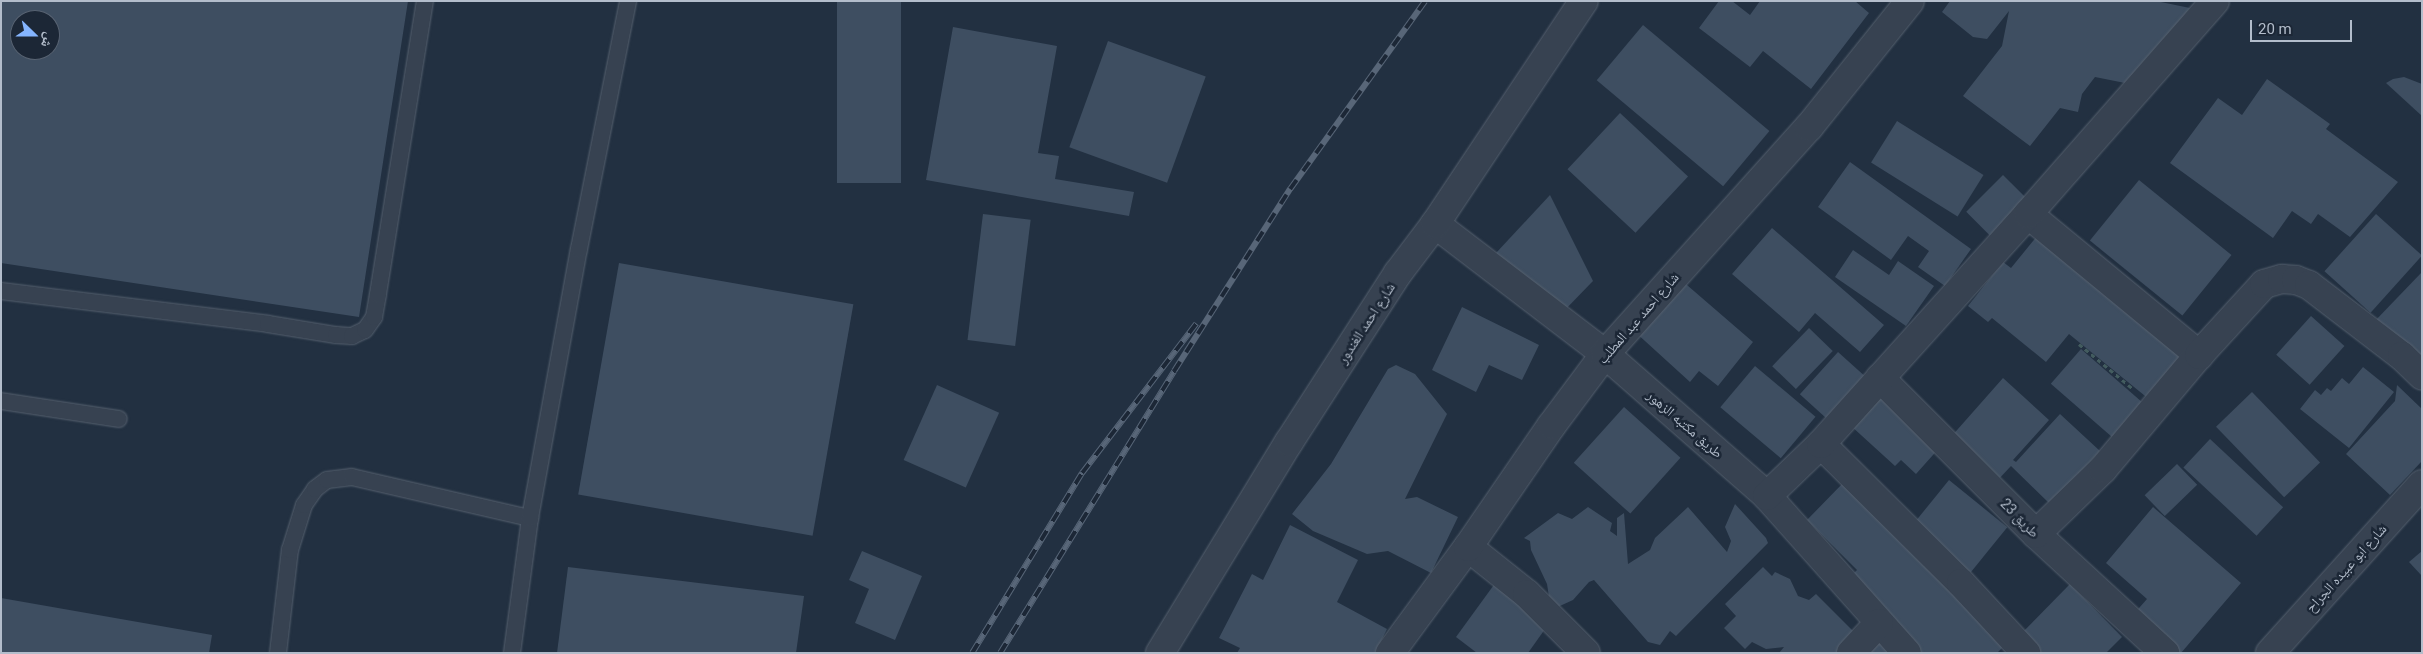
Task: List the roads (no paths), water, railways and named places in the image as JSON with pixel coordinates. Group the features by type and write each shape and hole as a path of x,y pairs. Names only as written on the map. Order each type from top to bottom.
{"street":[{"name":"شارع احمد الغندور","path":"1160,653 1294,434 1398,273 1435,224 1584,1"},
{"name":"شارع احمد عبد المطلب","path":"1390,653 1468,547 1552,425 1605,354 1809,126 1910,1"},
{"path":"1767,496 1821,444 2028,214 2215,1"},
{"path":"2028,214 2199,355"},
{"name":"طريق مكتبه الزهور","path":"1435,224 1605,354 1767,496 1907,653"},
{"path":"2036,534 2103,469 2199,355 2264,284 2282,279 2296,280 2309,285 2402,356 2422,375"},
{"name":"طريق 23","path":"1880,378 2036,534 2164,653"},
{"path":"1821,444 1961,583 2026,653"},
{"name":"شارع ابو عبيده الجراح","path":"2270,653 2422,484"},
{"path":"1468,547 1527,594 1586,653"},
{"path":"1851,653 1879,623"}],"lane":[{"path":"1,291 258,323 336,335 352,336 365,330 374,317 425,1"},
{"path":"512,653 530,518 579,249 628,1"},
{"path":"1,401 119,419"},
{"path":"278,653 290,550 304,505 316,489 327,480 352,477 530,518"}],"railway":[{"path":"1000,653 1174,371 1290,189 1425,1"},
{"path":"972,653 1082,473 1196,324"}]}
